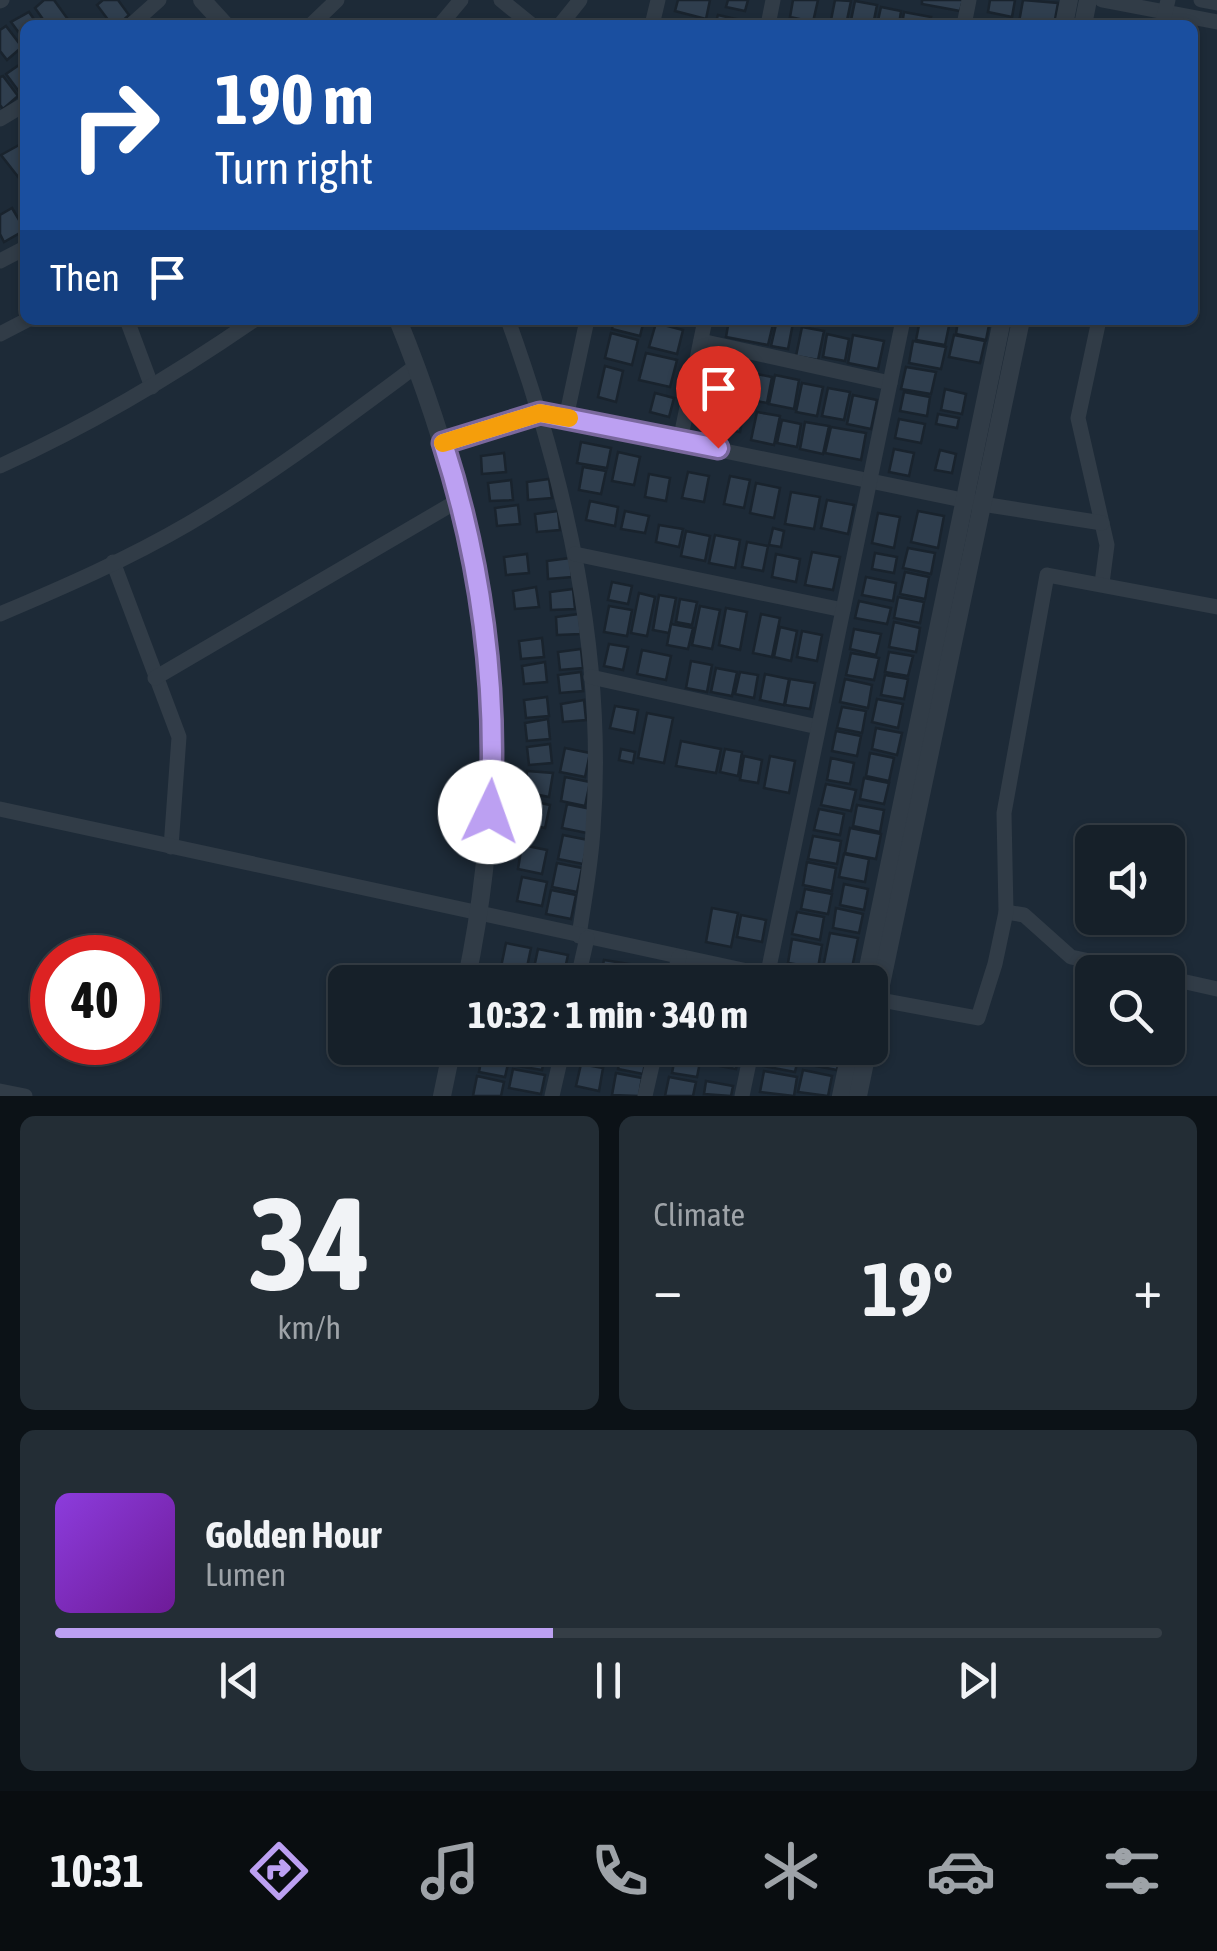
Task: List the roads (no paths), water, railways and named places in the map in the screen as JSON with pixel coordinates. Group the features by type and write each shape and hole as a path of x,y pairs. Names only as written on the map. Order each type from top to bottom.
{"street":[{"path":"137,20 159,0"},
{"path":"202,0 220,20"},
{"path":"315,20 337,0"},
{"path":"444,20 461,0"},
{"path":"501,0 526,20"},
{"path":"564,20 580,0"},
{"path":"1102,0 1217,22"},
{"path":"1201,0 1217,3"},
{"path":"129,325 152,387"},
{"path":"0,466 72,433 152,387 246,325"},
{"path":"400,325 443,443 459,500 475,566 488,665 492,772 469,965"},
{"path":"510,325 540,413 583,594 595,713 593,830 579,965"},
{"path":"566,418 586,325"},
{"path":"680,440 705,325"},
{"path":"769,965 902,325"},
{"path":"881,965 974,502 1001,325"},
{"path":"869,965 974,502 1019,325"},
{"path":"1098,325 1078,418 1107,545 1102,584"},
{"path":"701,341 890,383"},
{"path":"0,614 187,524 296,455 416,366"},
{"path":"443,443 540,413 974,502 1102,522"},
{"path":"155,678 459,500"},
{"path":"575,554 842,610"},
{"path":"113,562 179,737 171,846"},
{"path":"888,1001 978,1018 1006,912 1004,813 1047,576 1217,607"},
{"path":"591,677 818,727"},
{"path":"0,808 710,965"},
{"path":"1006,912 1024,915 1075,958"},
{"path":"676,965 678,957"},
{"path":"1185,982 1217,989"},
{"path":"442,1096 448,1065"},
{"path":"552,1096 559,1065"},
{"path":"644,1096 652,1065"},
{"path":"742,1096 748,1065"},
{"path":"842,1096 848,1065"},
{"path":"858,1096 864,1065"},
{"path":"0,1091 26,1096"}]}
